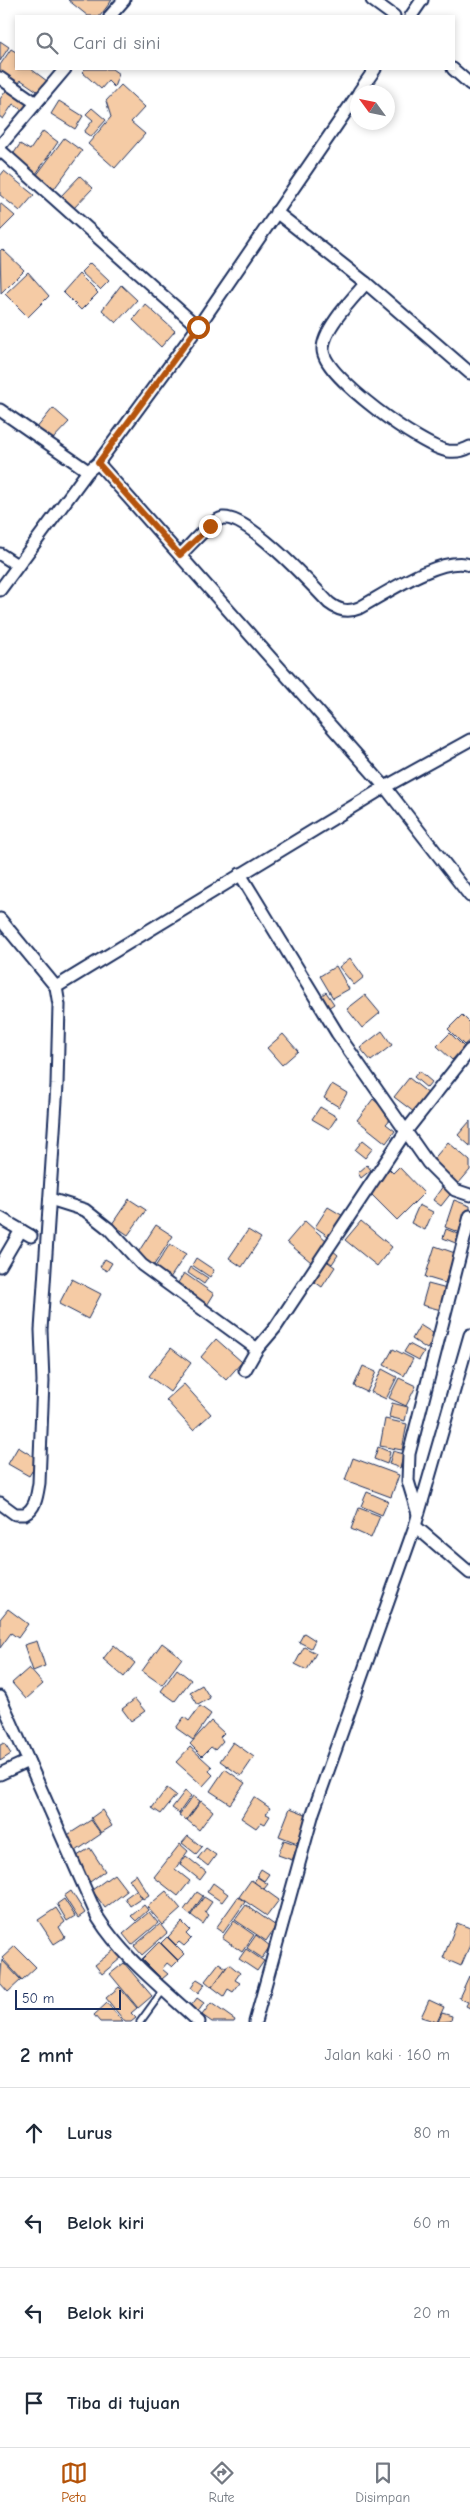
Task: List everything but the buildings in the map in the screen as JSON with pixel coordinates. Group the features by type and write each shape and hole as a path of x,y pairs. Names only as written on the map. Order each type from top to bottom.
{"street":[{"path":"111,15 124,0"},
{"path":"372,0 393,15"},
{"path":"412,15 422,0"},
{"path":"0,146 64,70"},
{"path":"364,85 374,70"},
{"path":"454,70 470,84"},
{"path":"0,78 36,103"},
{"path":"0,590 88,470 98,463 198,327 350,105"},
{"path":"0,150 198,327"},
{"path":"276,212 366,283 470,373"},
{"path":"366,283 339,316 325,341 323,350 330,368 382,413 424,442 447,451 459,451 470,447"},
{"path":"0,410 88,470"},
{"path":"98,463 385,787 470,896"},
{"path":"180,555 218,520 234,518 260,536 329,603 338,609 348,611 359,608 443,565 463,562 470,565"},
{"path":"0,554 17,565"},
{"path":"56,987 385,787 470,740"},
{"path":"240,874 328,1019 436,1174 454,1190 470,1195"},
{"path":"0,919 56,987 59,1005 57,1075 41,1330 43,1381 39,1484 32,1509 25,1514 15,1514 0,1503"},
{"path":"245,1370 257,1349 276,1328 406,1131 470,1050"},
{"path":"50,1199 72,1204 84,1210 109,1229 137,1262 257,1349"},
{"path":"418,1514 409,1486 410,1454 470,1216"},
{"path":"0,1218 26,1233 0,1266"},
{"path":"255,2022 313,1813 415,1526 470,1335"},
{"path":"415,1526 470,1573"},
{"path":"0,1697 98,1918 107,1932 199,2022"},
{"path":"0,1774 28,1761"}],"lane":[{"path":"140,2022 164,1989"}],"route":[{"path":"198,327 98,463 180,555 210,526"}]}
